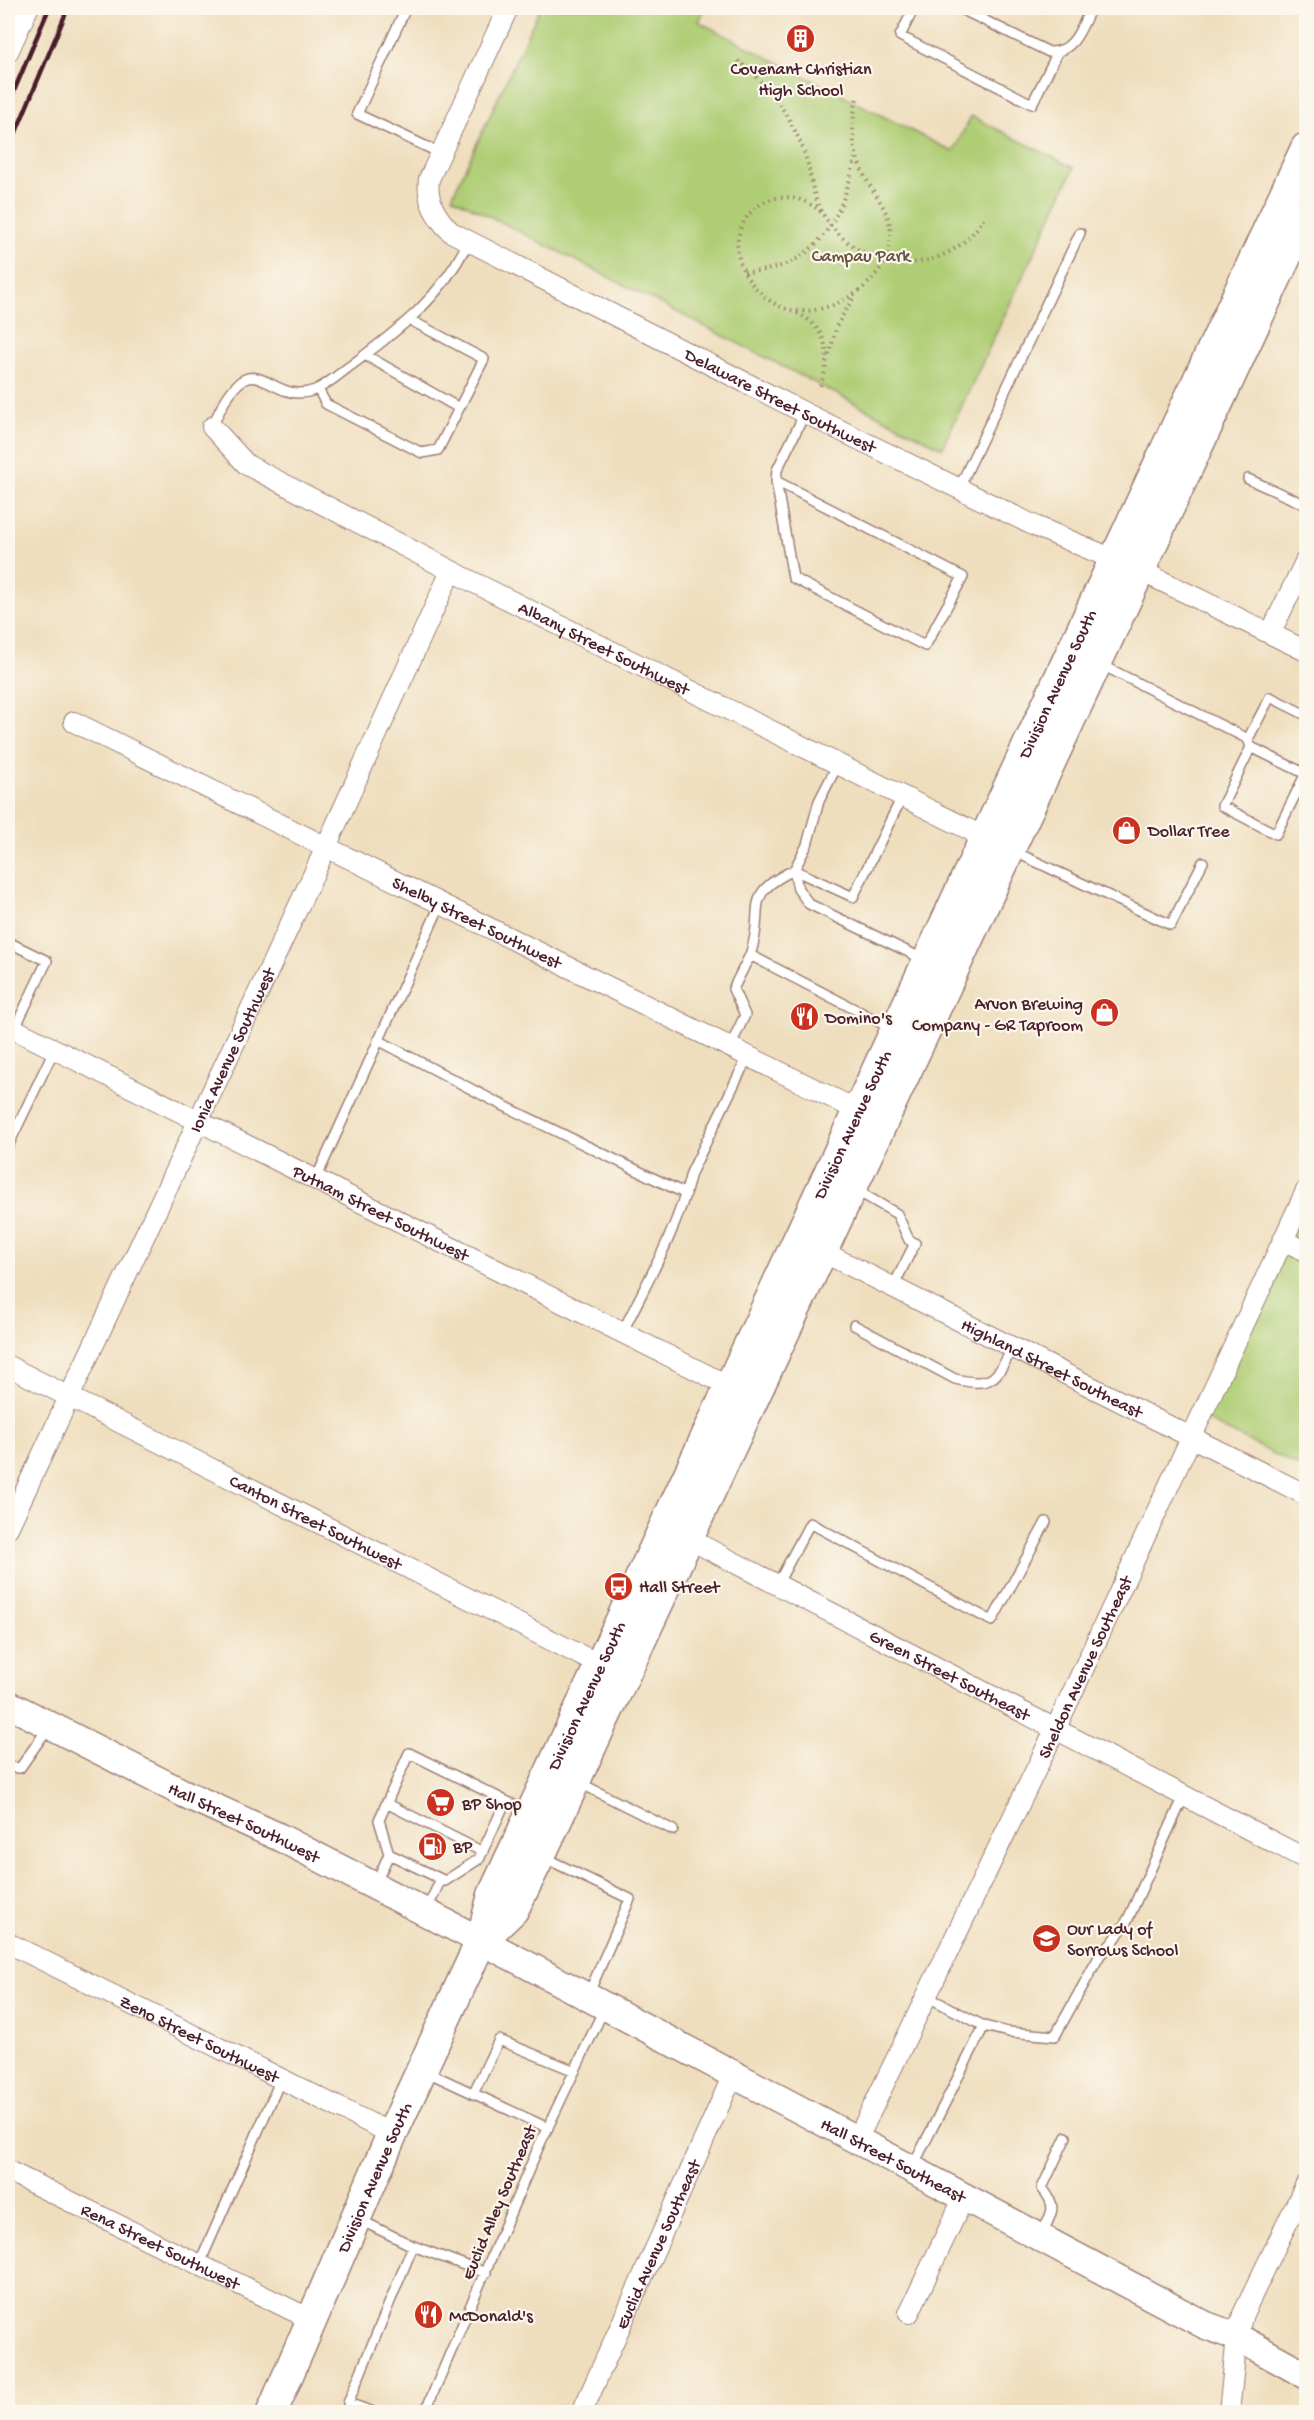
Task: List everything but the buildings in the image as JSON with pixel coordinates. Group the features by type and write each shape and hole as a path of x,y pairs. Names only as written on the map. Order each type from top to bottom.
{"main road":[{"name":"Division Avenue South","path":"272,2412 392,2134 481,1941 493,1895 492,1859 519,1807 613,1671 689,1539 743,1393 810,1246 871,1116 1011,850 1098,663 1127,565 1306,148"},
{"name":"Division Avenue South","path":"810,1246 852,1188 895,1031 983,837 1127,565 1306,214"},
{"name":"Division Avenue South","path":"481,1941 513,1910 540,1856 575,1781 664,1525 743,1393"},
{"name":"Hall Street Southwest","path":"8,1704 481,1941"},
{"name":"Hall Street Southeast","path":"481,1941 1205,2325 1237,2337 1306,2375"}],"street":[{"path":"8,52 28,8"},
{"path":"440,153 508,8"},
{"name":"Delaware Street Southwest","path":"440,153 429,179 428,192 433,209 451,232 468,242 805,413 1035,526 1127,565 1271,632 1306,651"},
{"name":"Albany Street Southwest","path":"212,427 247,465 451,571 1011,850"},
{"path":"1271,632 1306,560"},
{"name":"Ionia Avenue Southwest","path":"8,1528 67,1397 326,846 451,571"},
{"name":"Shelby Street Southwest","path":"74,722 871,1116"},
{"name":"Putnam Street Southwest","path":"11,1028 743,1393"},
{"name":"Sheldon Avenue Southeast","path":"856,2140 1055,1730 1306,1191"},
{"path":"1284,1241 1306,1251"},
{"name":"Highland Street Southeast","path":"810,1246 1306,1495"},
{"name":"Canton Street Southwest","path":"8,1366 613,1671"},
{"name":"Green Street Southeast","path":"689,1539 1306,1859"},
{"name":"Zeno Street Southwest","path":"8,1943 392,2134"},
{"name":"Euclid Avenue Southeast","path":"582,2412 733,2075"},
{"name":"Rena Street Southwest","path":"8,2171 312,2320"},
{"path":"1229,2412 1237,2337 1243,2314 1306,2184"},
{"path":"909,2313 964,2197"}],"lane":[{"path":"406,8 357,114 440,153"},
{"path":"914,8 900,36 1032,104 1058,52 1074,42 1091,8"},
{"path":"959,8 1049,52 1058,52"},
{"path":"959,488 1080,233"},
{"path":"212,427 225,396 232,387 246,378 259,378 297,393 318,389 410,320 432,300 457,265 468,242"},
{"path":"318,389 326,404 422,453 438,450 484,359 410,320"},
{"path":"365,355 459,408"},
{"path":"776,481 963,577 925,646 793,578 776,481 777,470 805,413"},
{"path":"1248,478 1306,505"},
{"path":"1098,663 1250,743 1306,774 1276,834 1222,806 1250,743 1270,697 1306,715"},
{"path":"622,1333 686,1194 691,1173 739,1051 745,1015 733,989 756,937 758,897 770,882 794,870 807,845 819,801 838,764"},
{"path":"794,870 853,897 902,796"},
{"path":"1011,850 1171,925 1203,862"},
{"path":"794,870 798,890 809,904 927,962"},
{"path":"315,1181 441,903"},
{"path":"8,942 47,961 11,1028"},
{"path":"750,955 895,1031"},
{"path":"378,1040 496,1102 686,1194"},
{"path":"8,1146 54,1050"},
{"path":"852,1188 897,1214 909,1240 915,1243 893,1287"},
{"path":"854,1325 955,1379 973,1383 988,1382 999,1374 1013,1347"},
{"path":"777,1585 810,1523 993,1621 1046,1522"},
{"path":"8,1767 20,1768 50,1726"},
{"path":"374,1886 389,1854 379,1820 409,1753 519,1807"},
{"path":"575,1781 673,1830"},
{"path":"926,1996 984,2026 1008,2032 1055,2036 1100,1955 1113,1942 1128,1919 1184,1796"},
{"path":"386,1803 420,1823 492,1859"},
{"path":"402,1861 408,1850"},
{"path":"389,1854 446,1881 492,1859"},
{"name":"Euclid Alley Southeast","path":"425,2412 575,2071 630,1899 540,1856"},
{"path":"421,1869 426,1859"},
{"path":"425,1912 439,1878 441,1866"},
{"path":"911,2169 984,2026"},
{"path":"473,2094 499,2040 575,2071"},
{"path":"422,2069 548,2128"},
{"path":"199,2265 282,2079"},
{"path":"1040,2237 1053,2210 1052,2199 1042,2188 1066,2137"},
{"path":"356,2218 413,2246 486,2273"},
{"path":"373,2412 348,2403 413,2246"}],"path":[{"path":"738,61 766,86 789,119 804,152 821,212"},
{"path":"743,272 766,271 795,259 818,242 831,225 844,201 855,158 853,130 857,98"},
{"path":"819,388 837,325 854,296 871,280 884,260 890,243 888,218 855,158"},
{"path":"828,360 818,329 793,311 767,299 743,272 736,242 743,222 754,208 769,199 793,197 809,203 821,212 831,225 855,246 884,260 914,263 947,255 972,236 986,215"},
{"path":"793,311 826,308 854,296"}],"green space":[{"name":"Campau Park","path":"540,8 705,8 699,22 953,152 971,116 1074,168 942,448 452,197"},
{"path":"1306,1191 1306,1470 1202,1418"}],"railway":[{"path":"8,105 49,8"},
{"path":"8,151 68,8"}],"place":[{"name":"Covenant Christian High School","path":"801,39"},
{"name":"Dollar Tree","path":"1127,830"},
{"name":"Arvon Brewing Company - GR Taproom","path":"1104,1013"},
{"name":"Domino's","path":"804,1017"},
{"name":"Hall Street","path":"618,1586"},
{"name":"BP Shop","path":"441,1803"},
{"name":"BP","path":"432,1846"},
{"name":"Our Lady of Sorrows School","path":"1046,1938"},
{"name":"McDonald's","path":"428,2315"}]}
